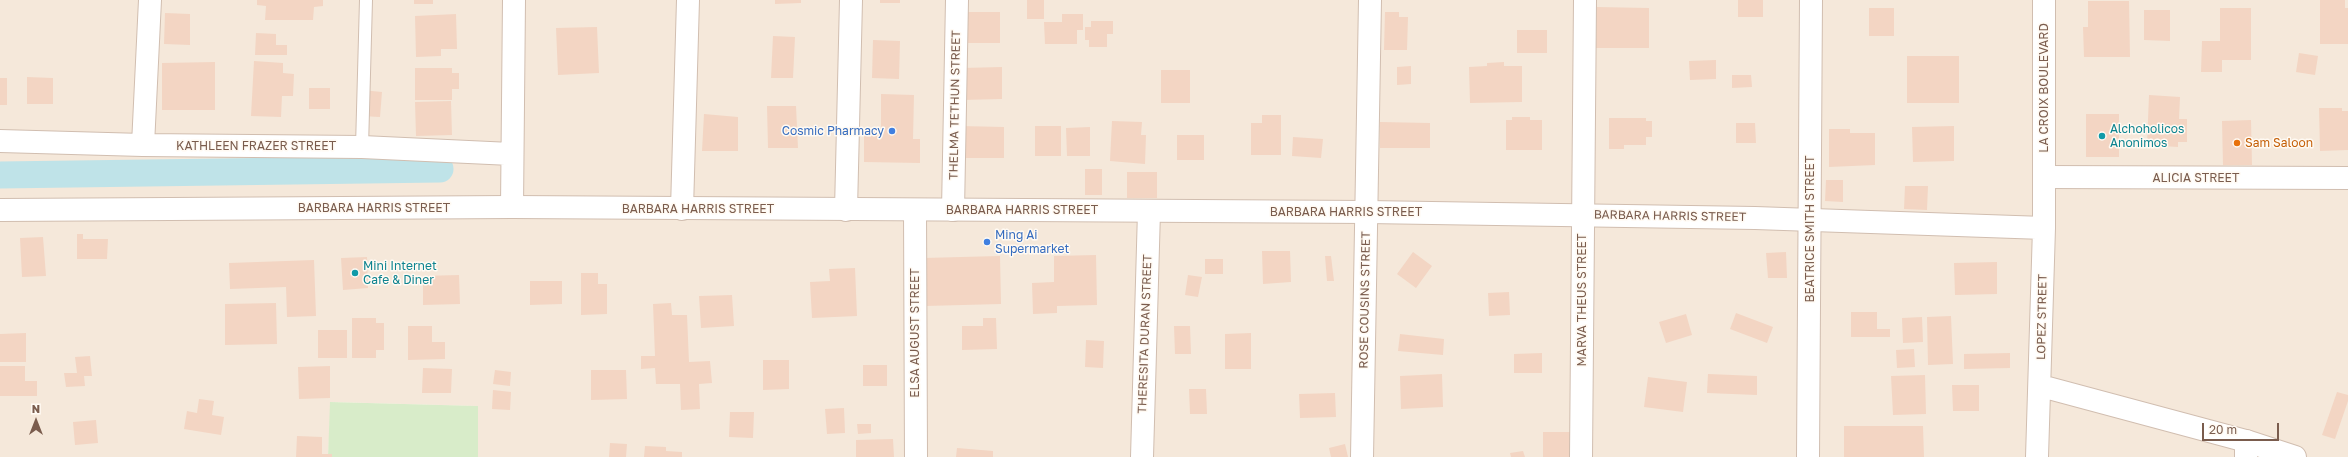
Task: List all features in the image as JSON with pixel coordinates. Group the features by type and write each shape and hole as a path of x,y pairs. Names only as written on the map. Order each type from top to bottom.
{"street":[{"path":"143,145 150,0"},
{"path":"512,207 511,154 514,0"},
{"path":"682,209 688,0"},
{"path":"846,210 851,0"},
{"name":"THELMA TETHUN STREET","path":"953,210 957,0"},
{"name":"ROSE COUSINS STREET","path":"1362,457 1370,0"},
{"name":"MARVA THEUS STREET","path":"1580,457 1585,0"},
{"name":"BEATRICE SMITH STREET","path":"1808,457 1811,0"},
{"name":"LA CROIX BOULEVARD","path":"2044,0 2044,177"},
{"name":"KATHLEEN FRAZER STREET","path":"0,140 143,145 362,147 511,154"},
{"name":"ALICIA STREET","path":"2044,177 2348,178"},
{"name":"LOPEZ STREET","path":"2037,457 2041,386 2044,177"},
{"name":"BARBARA HARRIS STREET","path":"0,210 512,207 1367,212 1582,214 2044,228"},
{"name":"ELSA AUGUST STREET","path":"915,210 916,457"},
{"name":"THERESITA DURAN STREET","path":"1142,457 1149,211"},
{"path":"2041,386 2246,449 2295,457"}],"lane":[{"path":"362,147 366,0"}],"shaded area":[{"path":"0,0 2348,0 2348,457 478,457 477,406 331,402 328,457 0,457"}],"green space":[{"path":"330,402 478,406 478,457 328,457"}],"building":[{"path":"257,0 323,0 323,6 314,7 313,20 265,20 266,6 257,5"},
{"path":"414,0 433,0 433,4 414,4"},
{"path":"775,0 801,0 801,3 775,4"},
{"path":"880,0 900,0 900,3 880,3"},
{"path":"1027,0 1044,0 1044,19 1027,19"},
{"path":"1738,0 1763,0 1763,17 1738,17"},
{"path":"2320,0 2345,0 2345,8 2348,8 2348,44 2320,44"},
{"path":"2088,1 2129,1 2130,57 2084,57 2083,27 2088,27"},
{"path":"1597,7 1649,8 1649,48 1596,48"},
{"path":"1869,8 1894,8 1894,36 1869,36"},
{"path":"2220,8 2251,8 2251,60 2222,60 2222,72 2201,72 2202,41 2220,41"},
{"path":"2144,10 2170,10 2170,41 2144,40"},
{"path":"964,12 1000,12 1000,43 964,43"},
{"path":"1385,12 1399,12 1399,17 1408,17 1407,50 1384,50"},
{"path":"165,13 190,14 190,45 164,44"},
{"path":"456,14 457,49 441,49 441,56 416,57 415,16"},
{"path":"1062,14 1083,14 1083,30 1077,30 1077,44 1045,44 1044,22 1062,22"},
{"path":"1091,21 1113,21 1113,34 1107,34 1107,47 1089,47 1089,40 1085,40 1085,27 1091,27"},
{"path":"597,27 599,73 558,75 556,28"},
{"path":"1517,30 1547,30 1547,53 1517,53"},
{"path":"256,33 276,34 276,45 287,45 287,55 255,55"},
{"path":"773,36 795,37 793,78 771,78"},
{"path":"873,40 900,41 899,79 872,78"},
{"path":"2299,53 2318,56 2315,75 2296,72"},
{"path":"1907,56 1959,56 1959,103 1907,103"},
{"path":"1716,60 1716,79 1690,80 1689,61"},
{"path":"254,61 283,63 283,73 294,74 293,96 282,96 281,117 251,116"},
{"path":"215,62 215,110 162,110 162,63"},
{"path":"1504,62 1504,66 1522,66 1522,102 1470,103 1469,67 1487,66 1487,63"},
{"path":"1411,66 1411,84 1397,85 1397,67"},
{"path":"1002,67 1002,99 962,100 962,68"},
{"path":"415,68 452,68 452,73 459,73 459,89 452,89 452,100 415,100"},
{"path":"1161,70 1190,70 1190,103 1161,103"},
{"path":"1732,75 1751,75 1752,87 1732,88"},
{"path":"27,77 53,78 53,104 27,104"},
{"path":"0,78 7,78 7,105 0,105"},
{"path":"309,88 330,88 330,109 309,109"},
{"path":"362,90 382,92 380,117 361,116"},
{"name":"Cosmic Pharmacy","path":"881,94 914,95 913,139 920,139 920,163 864,162 864,134 871,134 871,128 881,128"},
{"path":"2149,95 2180,97 2179,119 2187,119 2187,142 2178,142 2178,147 2147,145"},
{"path":"451,101 452,135 416,136 415,102"},
{"path":"767,106 796,106 798,148 768,148"},
{"path":"2319,108 2342,108 2342,111 2348,111 2348,150 2320,151"},
{"path":"704,114 738,117 738,151 702,151"},
{"name":"Alchoholicos Anonimos","path":"2086,114 2119,114 2119,157 2086,157"},
{"path":"1262,115 1281,115 1281,155 1251,155 1251,123 1262,123"},
{"path":"1512,117 1530,117 1530,120 1542,120 1542,150 1506,150 1506,120 1512,120"},
{"path":"1609,118 1646,118 1646,121 1652,121 1652,137 1646,137 1646,145 1624,145 1624,149 1609,149"},
{"name":"Sam Saloon","path":"2251,120 2252,165 2223,165 2222,121"},
{"path":"1112,121 1142,122 1141,135 1146,135 1145,164 1110,161"},
{"path":"1380,122 1430,123 1430,148 1380,148"},
{"path":"1736,123 1755,123 1756,143 1736,143"},
{"path":"960,126 1004,127 1004,158 960,158"},
{"path":"1035,126 1061,126 1061,156 1035,156"},
{"path":"1954,126 1954,161 1913,162 1912,127"},
{"path":"1090,127 1090,156 1067,156 1066,128"},
{"path":"1829,129 1850,129 1850,133 1875,133 1875,165 1829,167"},
{"path":"1177,135 1204,135 1204,160 1177,160"},
{"path":"1293,137 1323,139 1321,158 1292,156"},
{"path":"1085,169 1102,169 1102,195 1085,195"},
{"path":"1127,172 1157,172 1157,198 1127,198"},
{"path":"1826,180 1843,180 1843,202 1825,201"},
{"path":"1905,186 1928,186 1927,210 1904,209"},
{"path":"77,234 83,234 83,239 108,239 107,259 77,259"},
{"path":"43,237 46,276 22,277 20,238"},
{"path":"1262,251 1290,251 1291,282 1263,284"},
{"path":"1413,252 1432,266 1416,288 1397,274"},
{"path":"1786,252 1787,278 1768,278 1766,253"},
{"path":"1096,255 1097,305 1057,306 1057,313 1033,314 1032,283 1054,282 1054,256"},
{"path":"1000,256 1001,304 925,306 923,258"},
{"path":"1325,256 1331,256 1334,281 1327,281"},
{"name":"Mini Internet Cafe & Diner","path":"367,257 368,288 343,290 341,258"},
{"path":"1205,259 1223,259 1223,274 1205,274"},
{"path":"314,260 316,316 287,317 286,287 230,289 229,263"},
{"path":"1997,262 1997,294 1955,295 1954,263"},
{"path":"855,268 857,316 812,318 810,282 830,281 829,269"},
{"path":"581,273 598,273 598,284 607,284 607,314 581,315"},
{"path":"459,275 460,304 423,305 423,276"},
{"path":"1188,275 1202,277 1198,297 1185,295"},
{"path":"530,281 562,281 562,304 530,305"},
{"path":"1509,292 1510,315 1489,316 1488,293"},
{"path":"732,295 734,326 701,328 699,296"},
{"path":"276,303 277,344 225,345 225,304"},
{"path":"671,303 672,315 687,315 689,362 710,361 712,383 699,384 700,409 681,410 680,384 656,384 655,368 641,369 641,356 655,356 653,304"},
{"path":"1851,312 1877,312 1877,329 1890,329 1890,337 1851,337"},
{"path":"1736,313 1773,327 1767,343 1730,329"},
{"path":"1686,314 1692,335 1666,343 1659,322"},
{"path":"1951,316 1953,364 1928,365 1927,317"},
{"path":"1922,317 1923,342 1903,343 1902,318"},
{"path":"352,318 376,318 376,323 384,323 384,350 376,350 376,358 352,358"},
{"path":"983,318 996,318 997,349 962,350 962,326 983,326"},
{"path":"408,326 432,326 432,342 445,342 445,359 408,360"},
{"path":"1174,326 1190,326 1191,354 1175,354"},
{"path":"318,330 347,330 347,358 318,358"},
{"path":"26,333 26,362 0,362 0,334"},
{"path":"1251,333 1251,369 1225,369 1225,334"},
{"path":"1400,334 1444,339 1443,355 1398,351"},
{"path":"1086,340 1104,341 1103,368 1085,367"},
{"path":"1914,349 1915,367 1897,368 1896,350"},
{"path":"1542,353 1542,373 1514,373 1514,354"},
{"path":"2010,353 2010,368 1964,369 1964,354"},
{"path":"90,356 92,376 84,376 85,386 66,387 64,373 77,373 75,357"},
{"path":"763,360 789,360 789,389 763,390"},
{"path":"863,365 887,365 887,386 863,386"},
{"path":"0,366 25,366 25,381 37,381 37,396 0,396"},
{"path":"330,366 330,398 299,399 298,367"},
{"path":"423,368 452,369 451,393 422,393"},
{"path":"495,370 511,372 510,386 493,384"},
{"path":"591,370 626,370 627,399 591,400"},
{"path":"1442,374 1443,407 1401,409 1400,376"},
{"path":"1708,374 1757,376 1757,395 1707,393"},
{"path":"1925,375 1926,414 1893,415 1891,376"},
{"path":"1648,377 1687,382 1683,412 1644,407"},
{"path":"1952,385 1979,385 1979,411 1953,411"},
{"path":"1189,389 1206,389 1207,414 1190,414"},
{"path":"493,390 511,392 510,410 492,409"},
{"path":"2337,392 2348,395 2348,401 2335,439 2322,435"},
{"path":"1335,393 1336,417 1300,418 1299,394"},
{"path":"199,399 214,401 212,415 224,417 221,435 184,429 187,411 197,413"},
{"path":"844,408 845,433 827,434 825,409"},
{"path":"730,412 754,412 753,438 729,437"},
{"path":"96,420 98,443 75,445 73,422"},
{"path":"857,424 871,424 871,433 858,434"},
{"path":"1844,426 1923,426 1924,457 1844,457"},
{"path":"1543,432 1570,432 1570,457 1543,457"},
{"path":"297,436 322,437 322,454 332,454 332,457 296,457"},
{"path":"893,439 894,457 856,457 856,440"},
{"path":"610,443 627,444 626,457 609,457"},
{"path":"1345,444 1348,457 1331,457 1329,448"},
{"path":"645,446 666,447 666,451 682,452 682,457 644,457"},
{"path":"957,448 993,451 993,457 956,457"},
{"path":"1523,451 1525,457 1511,457 1510,453"}],"waterway":[{"path":"0,175 440,169"}],"place":[{"name":"Cosmic Pharmacy","path":"892,131"},
{"name":"Alchoholicos Anonimos","path":"2102,136"},
{"name":"Sam Saloon","path":"2237,143"},
{"name":"Ming Ai Supermarket","path":"987,242"},
{"name":"Mini Internet Cafe & Diner","path":"355,273"}]}
